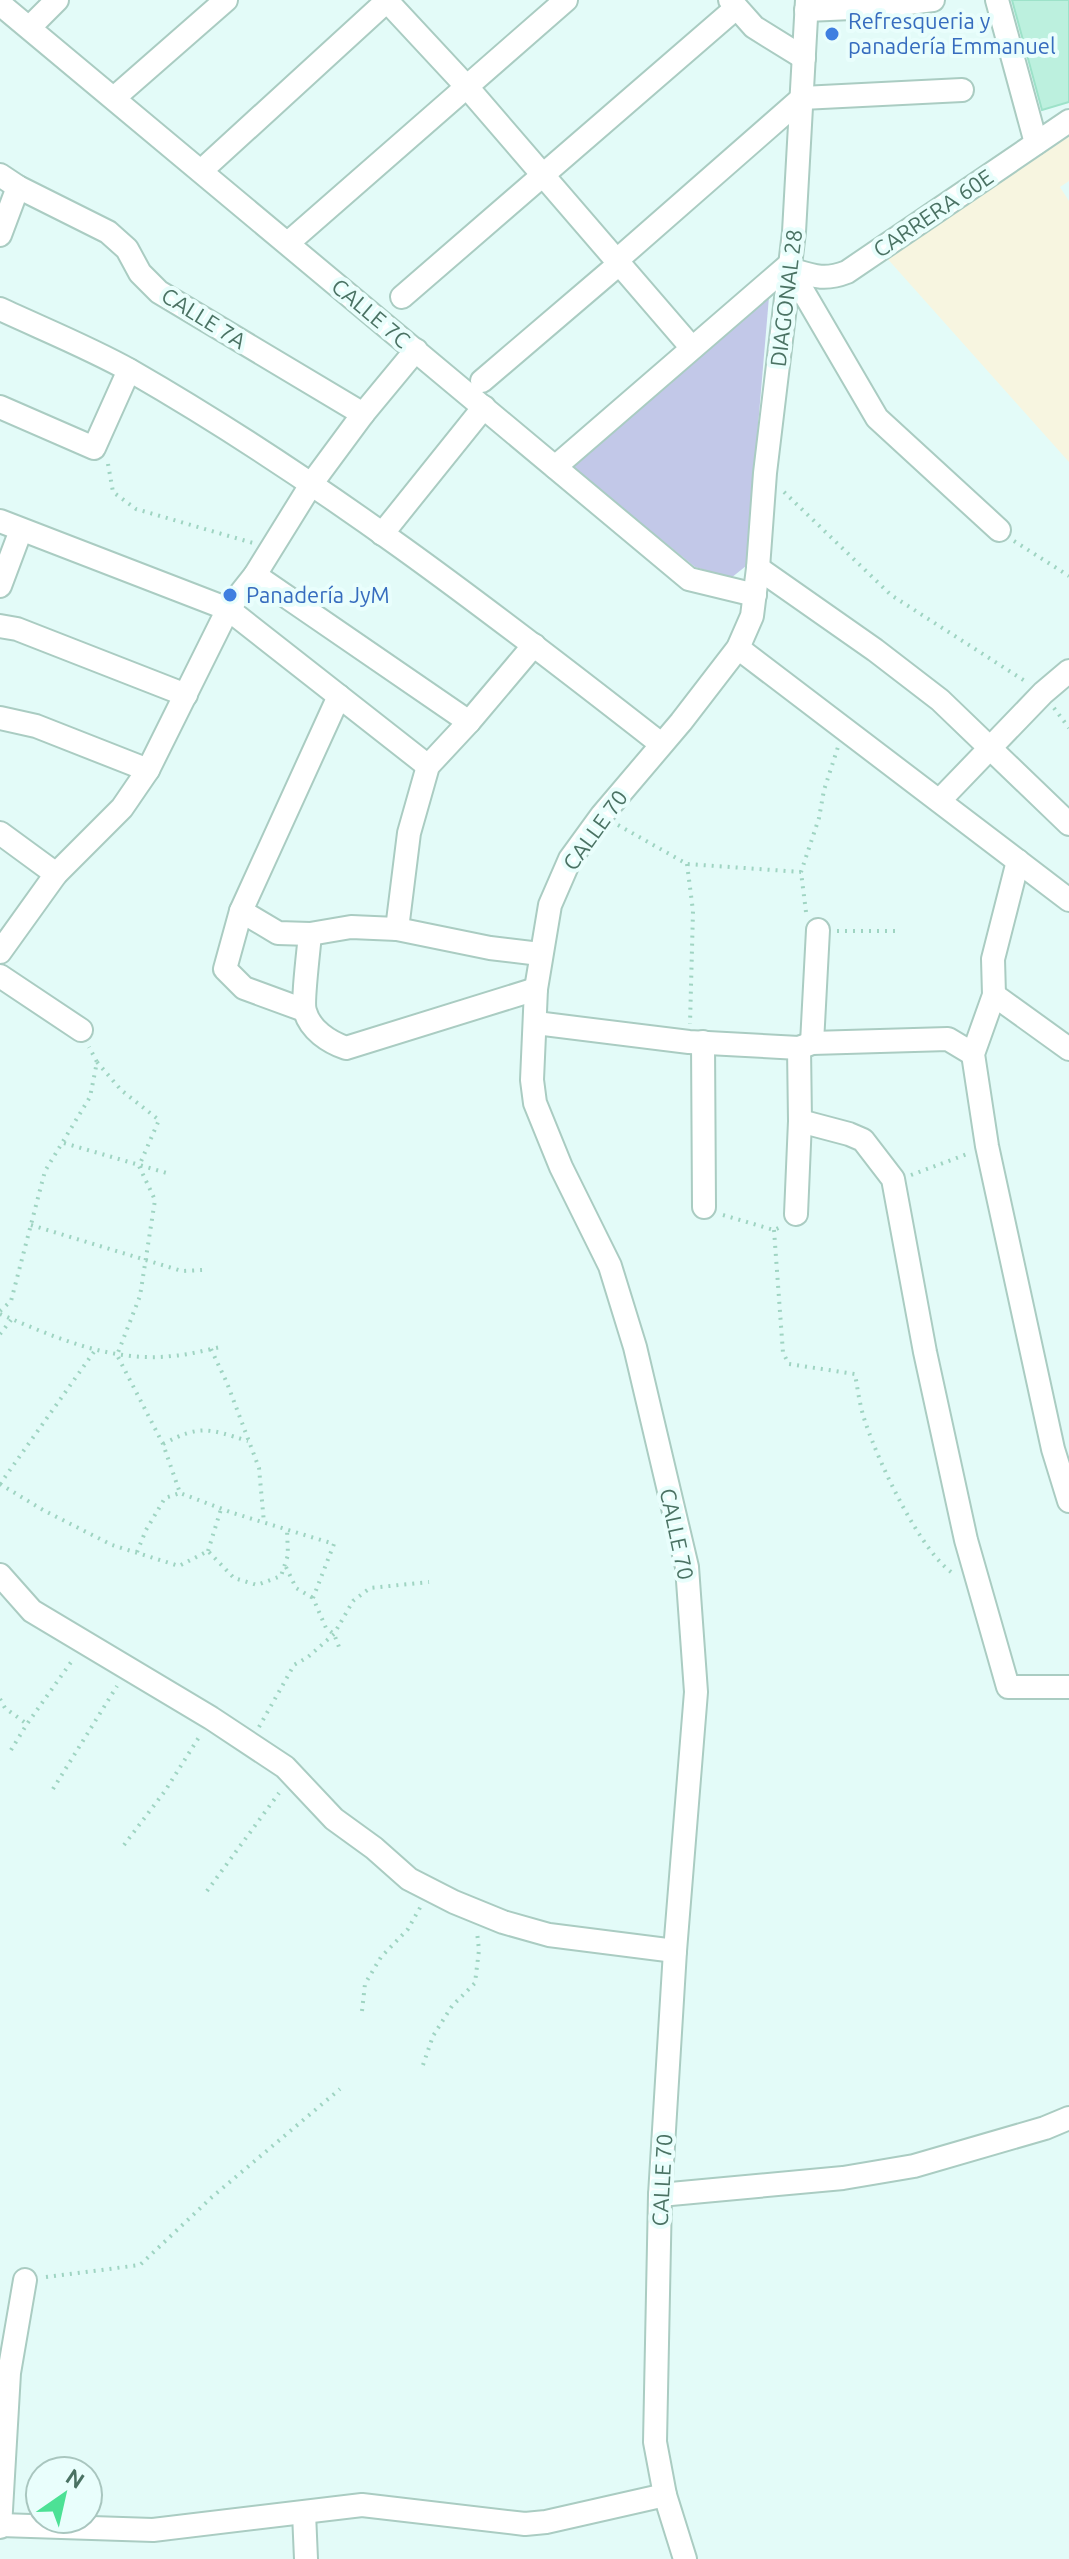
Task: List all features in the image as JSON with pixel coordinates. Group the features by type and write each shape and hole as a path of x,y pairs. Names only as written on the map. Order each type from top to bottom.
{"street":[{"path":"30,27 57,0"},
{"path":"114,98 226,0"},
{"path":"201,171 388,0 692,348"},
{"path":"288,243 566,0"},
{"path":"806,5 876,7 933,0"},
{"path":"997,0 1036,143"},
{"name":"CALLE 7C","path":"0,4 689,579 755,595"},
{"path":"402,297 733,4 754,27 804,58"},
{"name":"DIAGONAL 28","path":"755,595 765,473 791,266 806,5"},
{"path":"482,381 802,98 962,90"},
{"name":"CARRERA 60E","path":"791,266 816,277 832,278 847,272 1069,121"},
{"name":"CALLE 7A","path":"0,235 9,181 108,232 127,249 140,273 159,292 363,414"},
{"path":"555,467 791,266 877,418 999,530"},
{"path":"0,309 129,370 312,483 534,645 661,744"},
{"path":"0,952 56,874 122,808 148,770 228,609 255,575 312,483 416,350"},
{"path":"0,407 94,448 129,370"},
{"path":"382,534 484,407"},
{"path":"0,586 10,526 228,609 428,766"},
{"path":"758,568 929,692 1069,824"},
{"path":"255,575 469,722"},
{"name":"CALLE 70","path":"685,2559 665,2495 655,2442 660,2195 675,1951 696,1692 687,1567 635,1347 610,1266 561,1167 535,1103 532,1080 540,954 550,905 561,877 602,815 738,648 747,631 755,595"},
{"path":"0,626 17,629 186,695"},
{"path":"397,929 409,833 428,766 534,645"},
{"path":"738,648 1069,900"},
{"path":"940,800 1043,693 1069,671"},
{"path":"304,1010 244,988 225,969 241,911 339,696"},
{"path":"0,718 36,726 148,770"},
{"path":"0,833 56,874"},
{"path":"1018,861 993,959 994,995 973,1054 987,1146 1053,1449 1069,1501"},
{"path":"241,911 278,933 310,934 351,927 397,929 490,948 540,954"},
{"path":"796,1214 800,1121 818,930"},
{"path":"310,934 304,1010 315,1029 329,1043 346,1048 536,989"},
{"path":"0,976 81,1030"},
{"path":"994,995 1069,1049"},
{"path":"536,1023 696,1042 806,1045 948,1039 973,1054"},
{"path":"696,1042 704,1207"},
{"path":"800,1121 863,1140 893,1179 925,1352 974,1568 1008,1687 1069,1687"},
{"path":"0,1575 32,1611 211,1718 285,1767 334,1819 409,1879 474,1911 549,1935 675,1951"},
{"path":"660,2195 843,2178 914,2166 1045,2128 1069,2118"},
{"path":"25,2280 9,2373 0,2525 153,2530 362,2505 525,2524 665,2495"},
{"path":"304,2513 306,2559"}],"path":[{"path":"94,448 107,462 113,492 136,509 271,548"},
{"path":"765,473 891,595 1043,693 1069,728"},
{"path":"999,530 1069,576"},
{"path":"843,730 801,872 804,910 818,930 895,931"},
{"path":"602,815 687,864 801,872"},
{"path":"687,864 693,911 696,1042"},
{"path":"81,1030 97,1062 121,1090 159,1120 139,1166 155,1200 140,1296 117,1355 163,1444 180,1493"},
{"path":"97,1062 90,1097 45,1171 11,1301 0,1313 54,1338 117,1355 170,1357 221,1347"},
{"path":"64,1143 170,1174"},
{"path":"893,1179 931,1169 987,1146"},
{"path":"704,1207 774,1230 786,1225 796,1214"},
{"path":"31,1225 182,1271 202,1270"},
{"path":"774,1230 783,1353 789,1364 855,1374 865,1423 884,1468 925,1547 938,1556 952,1573 959,1575 974,1568"},
{"path":"0,1334 11,1319"},
{"path":"96,1349 0,1484 112,1545 179,1566 208,1551 221,1509"},
{"path":"211,1349 259,1468 264,1523"},
{"path":"163,1444 184,1434 210,1429 248,1441"},
{"path":"137,1552 165,1498 180,1493 334,1544 313,1598"},
{"path":"208,1551 234,1578 257,1585 281,1576 288,1555 287,1530"},
{"path":"285,1565 296,1588 313,1598 326,1628 334,1634 339,1647"},
{"path":"250,1744 294,1665 334,1634 353,1601 370,1588 429,1582"},
{"path":"11,1750 85,1643"},
{"path":"53,1789 128,1669"},
{"path":"0,1699 5,1708 27,1724"},
{"path":"124,1845 165,1791 211,1718"},
{"path":"207,1891 293,1775"},
{"path":"362,2011 365,1984 381,1957 408,1929 430,1890"},
{"path":"423,2065 433,2036 452,2006 475,1983 479,1950 474,1911"},
{"path":"25,2280 140,2265 212,2197 340,2089"}],"shaded area":[{"path":"1069,132 1069,181 1060,187 1069,201 1069,462 885,256"},
{"path":"769,297 746,566 731,578 695,567 572,467"}],"building":[{"path":"1012,0 1069,0 1069,102 1042,110"}],"place":[{"name":"Refresqueria y panadería Emmanuel","path":"832,34"},
{"name":"Panadería JyM","path":"230,595"}]}
